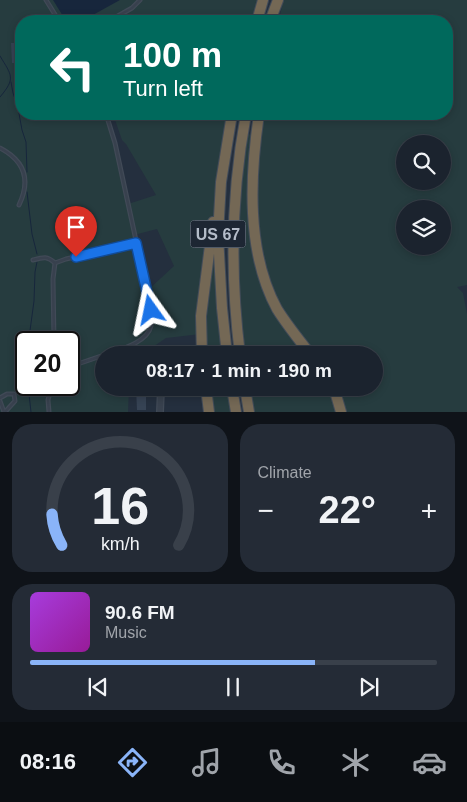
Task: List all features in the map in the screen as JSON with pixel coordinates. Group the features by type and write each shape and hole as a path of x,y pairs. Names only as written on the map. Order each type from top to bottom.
{"highway":[{"path":"259,15 263,0"},
{"path":"272,15 278,0"},
{"path":"279,15 282,0"},
{"name":"US 67","path":"226,346 218,235 221,182 231,120"},
{"name":"US 67","path":"239,346 235,309 233,232 238,168 245,120"},
{"path":"258,120 253,186 253,216 257,252 277,308 304,346"},
{"path":"202,346 202,298 221,182"},
{"path":"207,396 209,412"},
{"path":"233,396 236,412"},
{"path":"246,396 249,412"},
{"path":"336,396 341,412"}],"street":[{"path":"160,412 161,396"}],"lane":[{"path":"46,0 55,15"},
{"path":"120,15 132,8 140,0"},
{"path":"108,120 117,151 151,310 151,324 145,336 128,346"},
{"path":"0,148 20,164 24,171 26,180 19,204"},
{"path":"55,263 136,243"},
{"path":"33,260 48,258 55,263"},
{"path":"54,331 53,279 55,263"},
{"path":"80,363 95,358"},
{"path":"0,398 8,394 14,394 16,402 4,412 0,401"},
{"path":"49,396 49,412"}],"green space":[{"path":"0,0 263,0 259,15 15,15 15,120 108,120 115,143 128,204 156,195 122,140 115,120 231,120 218,235 226,346 202,346 201,334 166,338 154,346 95,346 95,396 129,396 128,412 0,412","holes":["157,229 174,266 147,291 134,235"]},
{"path":"283,0 467,0 467,285 457,287 463,293 467,314 467,412 249,412 246,396 383,396 383,346 239,346 235,309 243,131 256,138 260,120 453,120 453,15 280,15"},
{"path":"207,396 233,396 236,412 209,412"}],"water":[{"path":"53,0 120,0 93,15 62,15"}],"building":[{"path":"11,43 15,43 15,63 12,63"},
{"path":"136,396 146,396 146,410 137,410"}],"waterway":[{"path":"0,56 10,77 10,81 0,97"},
{"path":"11,82 15,99"},
{"path":"20,120 26,142 27,172"},
{"path":"27,192 32,234 37,254"},
{"path":"30,331 37,262"},
{"path":"29,396 31,412"}],"route":[{"path":"76,257 136,243 151,310"}]}
